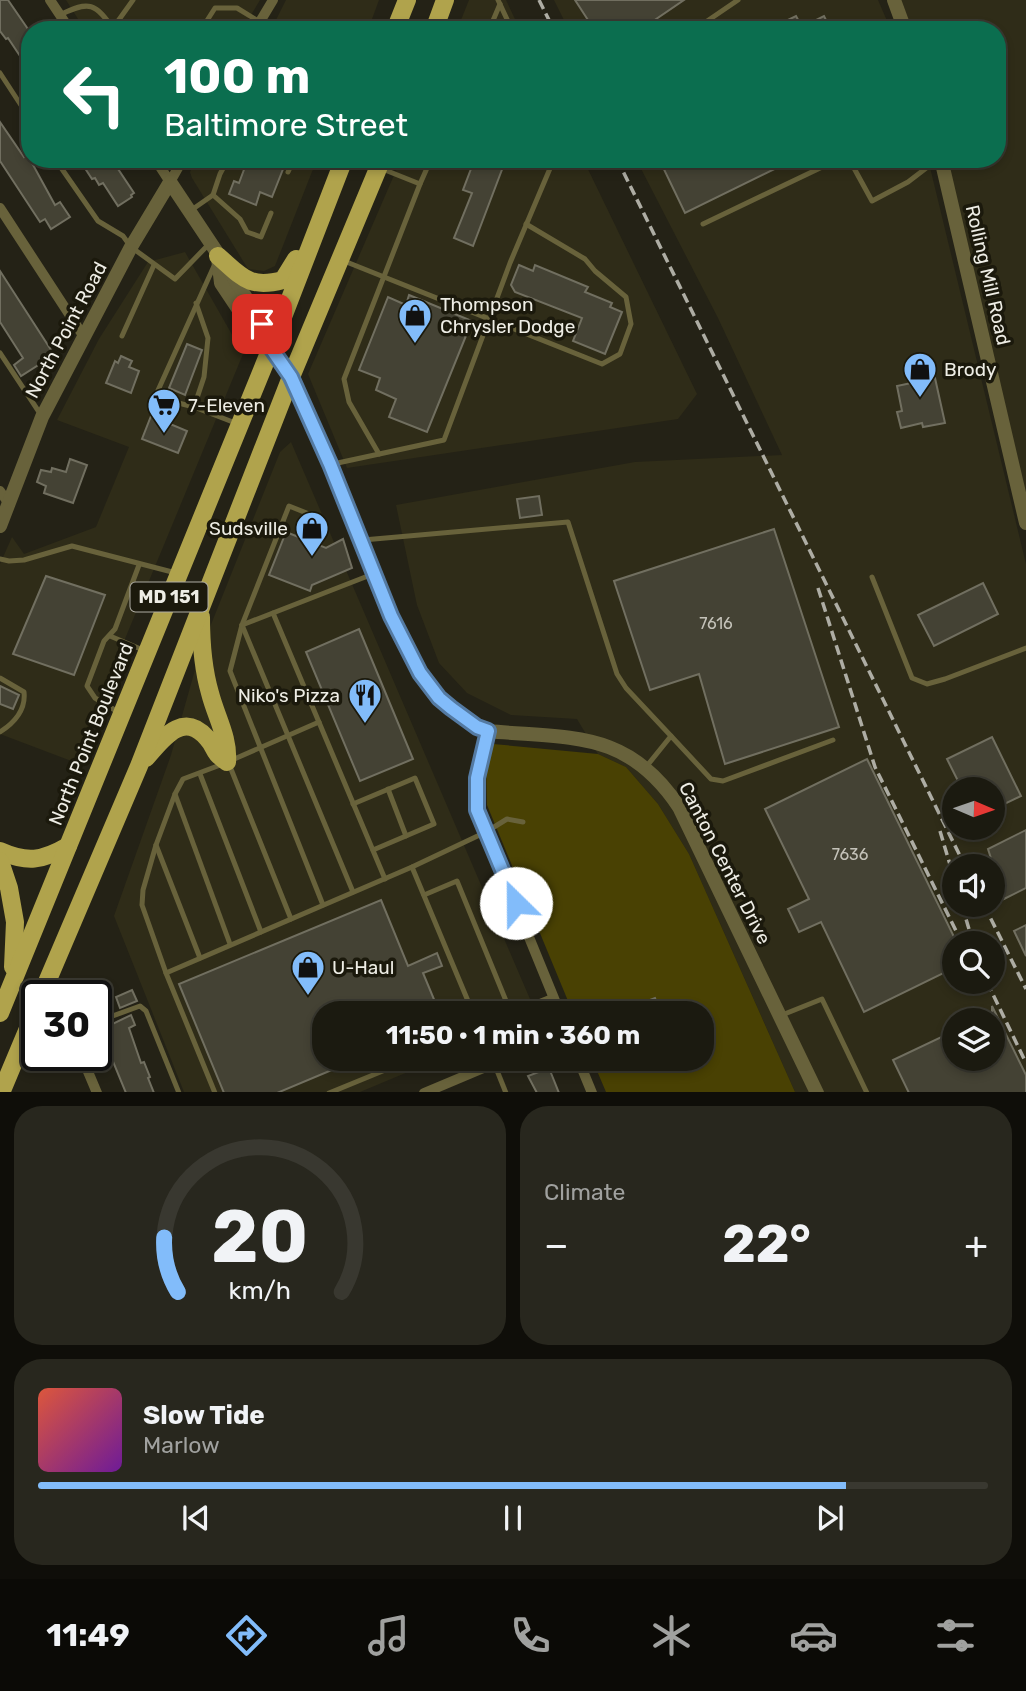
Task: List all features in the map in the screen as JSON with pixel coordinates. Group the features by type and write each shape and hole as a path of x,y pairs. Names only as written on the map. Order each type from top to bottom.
{"main road":[{"path":"399,21 407,0"},
{"path":"437,21 445,0"},
{"name":"North Point Boulevard","path":"1,1007 271,348 340,168"},
{"name":"MD 151","path":"48,980 139,766 291,377 378,168"},
{"path":"214,250 251,283 283,280 323,210"},
{"path":"201,609 201,645 209,693 228,747 228,762"},
{"path":"139,766 168,733 178,727 197,729 208,739 215,754 228,762"},
{"path":"0,852 19,859 37,859 52,855 68,846"},
{"path":"0,860 9,888 15,922 12,984"},
{"path":"1,1092 21,1045"},
{"path":"9,1092 21,1056"}],"street":[{"path":"50,0 64,21"},
{"path":"260,21 273,0"},
{"path":"894,0 902,21"},
{"path":"161,168 262,324 271,348 291,377 330,464 400,637 439,698 464,719 488,731 477,778 477,810 555,1001"},
{"name":"North Point Road","path":"0,526 43,417 131,247 178,168"},
{"name":"Rolling Mill Road","path":"941,168 1026,523"},
{"path":"0,208 84,337"},
{"path":"0,491 9,504"},
{"name":"Canton Center Drive","path":"488,731 584,739 617,750 646,767 660,780 680,807 817,1092"},
{"path":"88,1071 97,1092"},
{"path":"425,1092 476,1071"},
{"path":"583,1071 592,1092"}],"lane":[{"path":"119,21 133,0"},
{"path":"207,21 217,0"},
{"path":"708,21 738,0"},
{"path":"60,15 76,2 90,3 108,21"},
{"path":"492,21 499,2"},
{"path":"499,2 508,21"},
{"path":"215,8 237,8 251,21"},
{"path":"0,73 21,105"},
{"path":"61,168 98,221 124,236 131,247 175,279 214,250"},
{"path":"189,212 214,195 223,168"},
{"path":"288,172 290,168"},
{"path":"390,168 420,184"},
{"path":"379,454 349,402 344,379 427,168"},
{"path":"330,464 444,440 489,317 550,168"},
{"path":"703,224 820,168"},
{"path":"854,168 872,201 908,182 927,168"},
{"path":"214,195 240,219 247,232 261,237 271,213"},
{"path":"341,260 602,364 620,354 631,324 626,297 585,259 526,224"},
{"path":"214,250 196,303 155,397 194,407 239,425"},
{"path":"122,336 154,265"},
{"path":"194,407 204,376 208,338 196,303"},
{"path":"0,353 43,417"},
{"path":"314,516 289,506 242,625 230,671 323,905"},
{"path":"359,541 568,522 617,674 625,688 710,779 723,781 833,740"},
{"path":"0,559 24,560 72,546 178,574"},
{"path":"121,715 95,698 87,686 104,640 115,629 139,565"},
{"path":"242,625 373,574"},
{"path":"872,577 912,678 927,684 1026,648"},
{"path":"273,613 385,879"},
{"path":"242,625 353,892"},
{"path":"110,636 147,652"},
{"path":"0,678 24,692 25,700 15,723 0,732"},
{"path":"215,1092 166,973 142,905 143,890 156,845 183,779 319,722"},
{"path":"646,767 671,736"},
{"path":"228,762 290,919"},
{"path":"200,774 261,932"},
{"path":"353,804 415,778 434,824 373,850"},
{"path":"388,789 406,836"},
{"path":"175,794 230,944"},
{"path":"166,973 412,867 486,832 507,819 523,822"},
{"path":"156,845 200,958"},
{"path":"412,867 468,1001"},
{"path":"424,895 457,881 506,1001"},
{"path":"541,1001 553,996"},
{"path":"780,1016 822,999 867,1092"},
{"path":"112,1016 139,1006 146,1011 179,1092"},
{"path":"331,1092 383,1071"},
{"path":"502,1071 506,1092"}],"shaded area":[{"path":"66,0 260,0 247,21 79,21"},
{"path":"286,0 379,0 371,21 276,21"},
{"path":"469,0 506,0 516,21 461,21"},
{"path":"554,0 878,0 887,21 564,21"},
{"path":"901,0 1026,0 1026,495 949,168 1006,168 1006,21 909,21"},
{"path":"192,168 313,168 275,266 264,271 248,269 190,172"},
{"path":"397,168 587,168 697,394 678,419 347,468 308,374"},
{"path":"641,168 930,168 1026,564 1026,1092 795,1092 689,854 658,804 626,767 598,754 577,719 511,715 467,693 439,663 417,605 396,505 635,462 782,455 718,318"},
{"path":"185,252 243,354 74,762 0,734 0,564 12,537 24,554 96,527 129,447 57,420 99,339 148,262"},
{"path":"291,442 531,1001 312,1001 312,1071 410,1071 360,1092 184,1092 114,916 171,755 200,652 280,452"},
{"path":"493,744 598,754 626,767 658,804 689,854 795,1092 606,1092 597,1071 714,1071 714,1001 568,1001 487,805 486,764"}],"building":[{"path":"0,0 8,0 22,21 21,58 8,38 0,31"},
{"path":"575,0 684,0 653,21 586,21 588,20"},
{"path":"796,16 799,21 786,21"},
{"path":"824,16 826,21 814,21"},
{"path":"0,122 21,153 21,168 34,168 55,205 60,202 70,217 51,229 45,219 40,222 0,161"},
{"path":"85,168 117,168 134,193 118,206 103,183 99,185 95,178 92,179"},
{"path":"245,168 283,168 272,197 260,192 256,205 229,194 234,181 239,183"},
{"path":"471,168 503,168 473,246 454,238 472,193 463,190"},
{"path":"663,168 777,168 685,213"},
{"path":"519,265 533,271 535,265 588,287 585,292 612,303 610,307 622,312 605,354 573,341 582,318 515,292 511,285"},
{"path":"0,271 53,353 21,376 14,365 23,358 0,322"},
{"name":"Thompson Chrysler Dodge","path":"409,295 472,321 427,432 389,417 396,399 376,390 380,378 359,370 388,297 406,305"},
{"name":"7-Eleven","path":"187,344 202,350 185,395 169,388"},
{"path":"121,356 132,361 129,367 139,371 131,393 106,383 115,361 118,363"},
{"name":"Brody","path":"935,378 945,423 923,427 922,423 901,428 897,412 902,411 897,386"},
{"name":"7-Eleven","path":"151,416 187,431 178,453 142,439"},
{"path":"70,459 87,465 73,503 44,493 46,486 37,482 41,470 51,472 52,468 66,472"},
{"path":"539,496 542,515 520,518 517,499"},
{"path":"774,529 839,727 725,764 699,674 650,690 614,581"},
{"name":"Sudsville","path":"286,532 326,548 343,539 352,568 312,585 310,591 269,575"},
{"path":"46,576 105,595 74,675 13,654"},
{"path":"983,583 998,614 934,646 918,615"},
{"path":"359,629 413,759 360,781 306,652"},
{"path":"0,686 19,695 13,709 0,704"},
{"path":"992,737 1021,796 1005,804 1005,777 956,777 947,759"},
{"path":"867,759 951,931 942,931 942,974 864,1012 821,922 799,932 788,909 809,899 765,809"},
{"path":"1026,830 1026,888 1005,898 1005,854 990,854 988,849"},
{"name":"U-Haul","path":"381,900 408,966 437,953 442,966 423,973 435,1001 312,1001 312,1071 329,1071 279,1092 224,1092 179,984"},
{"path":"1026,925 1026,956 1014,931"},
{"path":"132,990 137,1001 120,1008 116,997"},
{"path":"131,1015 135,1025 129,1028 154,1092 126,1092 112,1059 112,1024"},
{"path":"1005,1032 1026,1075 1026,1092 909,1092 893,1060 942,1037 942,1071 1005,1071"},
{"path":"550,1071 559,1092 536,1092 528,1076"}],"railway":[{"path":"539,0 550,21"},
{"path":"621,168 959,854"},
{"path":"818,588 875,767 956,931"},
{"path":"940,831 947,854"},
{"path":"965,917 970,931"},
{"path":"990,917 1026,989"},
{"path":"993,994 1026,1063"}],"place":[{"name":"Thompson Chrysler Dodge","path":"415,345"},
{"name":"Brody","path":"920,399"},
{"name":"7-Eleven","path":"164,435"},
{"name":"Sudsville","path":"312,558"},
{"name":"Niko's Pizza","path":"365,725"},
{"name":"U-Haul","path":"308,997"}],"route":[{"path":"262,324 271,348 291,377 330,464 345,507 400,637 420,673 439,698 464,719 488,731 477,778 477,810 516,903"}]}
